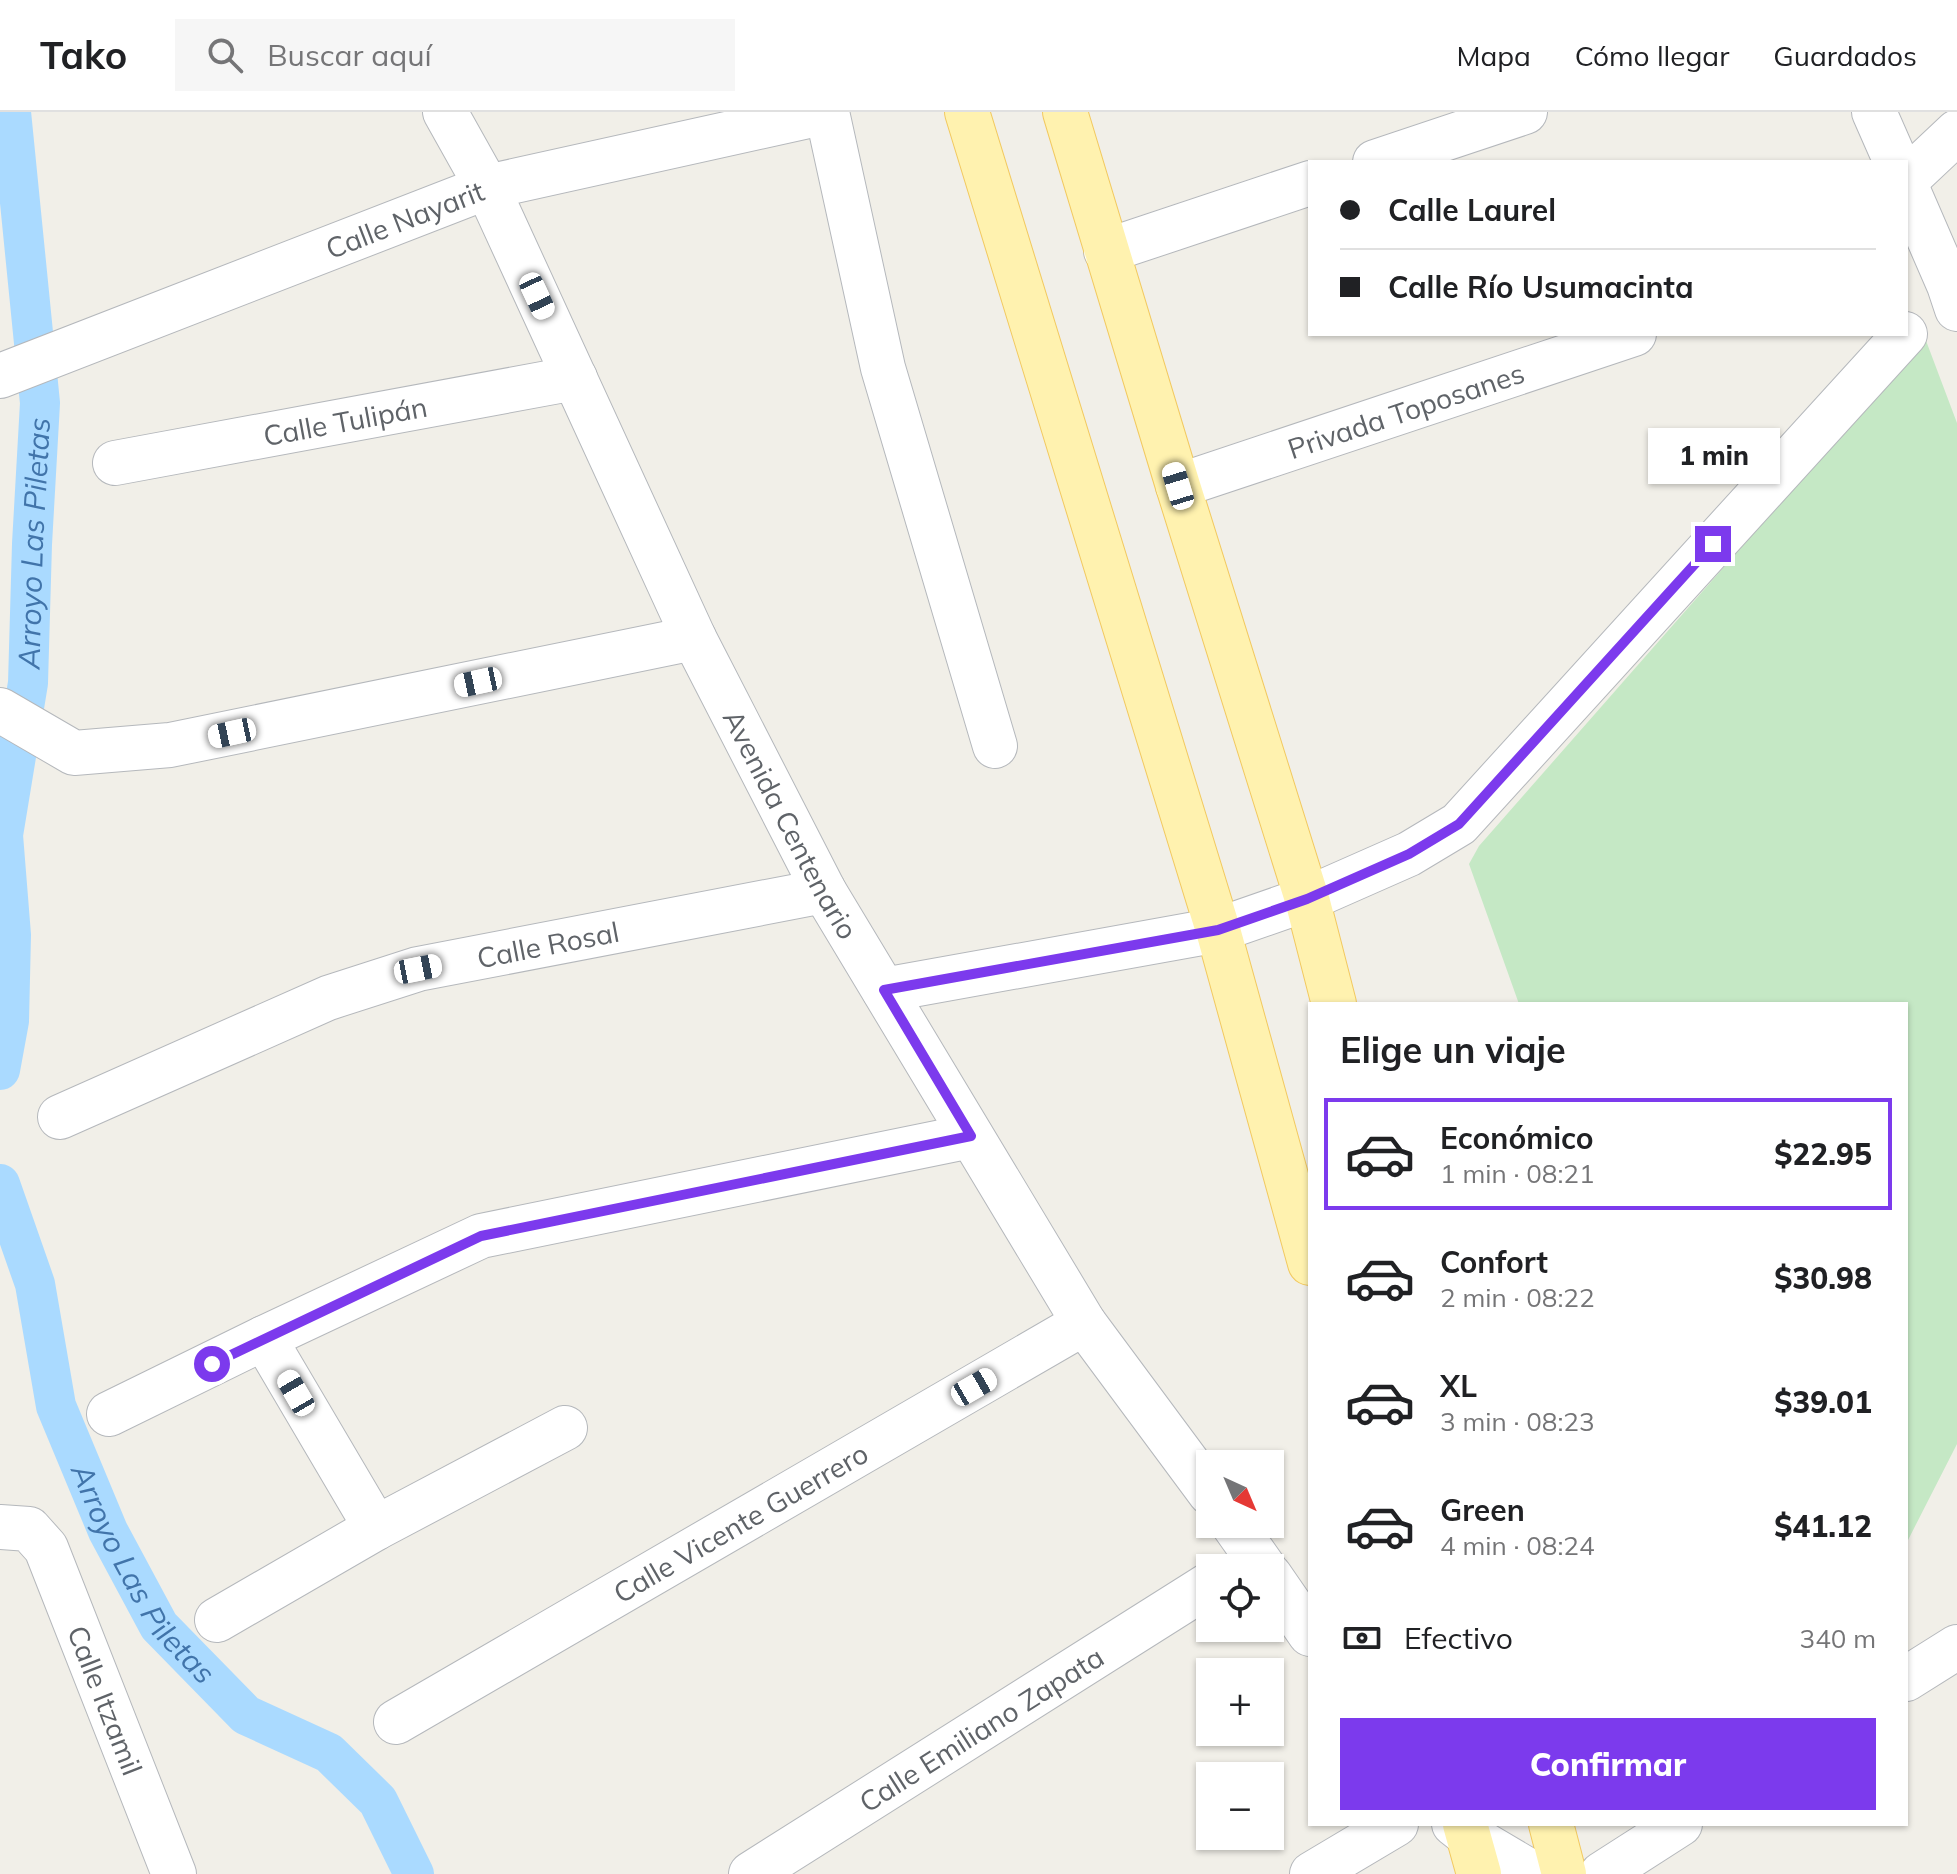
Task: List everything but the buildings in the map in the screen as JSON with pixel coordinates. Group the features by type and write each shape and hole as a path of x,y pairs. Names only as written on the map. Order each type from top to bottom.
{"main road":[{"path":"967,112 1218,930 1308,1256"},
{"path":"1065,112 1307,899 1333,1002"},
{"path":"1552,1826 1564,1874"}],"street":[{"name":"Avenida Centenario","path":"445,112 487,187 694,638 824,891 1084,1323 1196,1474"},
{"name":"Calle Nayarit","path":"8,373 487,187 826,112"},
{"path":"826,112 883,368 995,746"},
{"path":"1381,160 1525,112"},
{"path":"1874,112 1895,160"},
{"path":"1908,181 1957,132"},
{"path":"1106,251 1308,184"},
{"path":"1908,188 1953,297 1908,331"},
{"name":"Privada Toposanes","path":"1178,486 1628,336"},
{"path":"884,990 1218,930 1307,899 1409,854 1459,824 1902,336"},
{"name":"Calle Tulipán","path":"115,463 575,378"},
{"path":"0,710 74,753 170,745 694,638"},
{"name":"Calle Rosal","path":"60,1117 328,998 418,969 824,891"},
{"path":"109,1414 481,1236 971,1136"},
{"name":"Calle Vicente Guerrero","path":"396,1722 1084,1323"},
{"path":"264,1338 376,1528"},
{"path":"217,1620 376,1528 565,1428"},
{"name":"Calle Itzamil","path":"15,1528 46,1548 174,1874"},
{"name":"Calle Emiliano Zapata","path":"751,1874 1196,1593"},
{"path":"1284,1601 1308,1631"},
{"path":"1908,1678 1957,1647"},
{"path":"1312,1874 1393,1826"},
{"path":"1602,1874 1677,1826"},
{"path":"1466,1839 1534,1874"}],"green space":[{"path":"1925,338 1957,423 1957,1444 1908,1540 1908,1002 1518,1002 1469,864 1479,846"}],"waterway":[{"name":"Arroyo Las Piletas","path":"0,1070 9,1021 11,935 3,835 28,683 40,403 11,112"},
{"name":"Arroyo Las Piletas","path":"0,1184 35,1284 56,1406 108,1531 159,1626 246,1715 329,1753 378,1801 414,1874"}],"route":[{"path":"212,1364 481,1236 971,1136 884,990 1218,930 1307,899 1409,854 1459,824 1713,544"}]}
